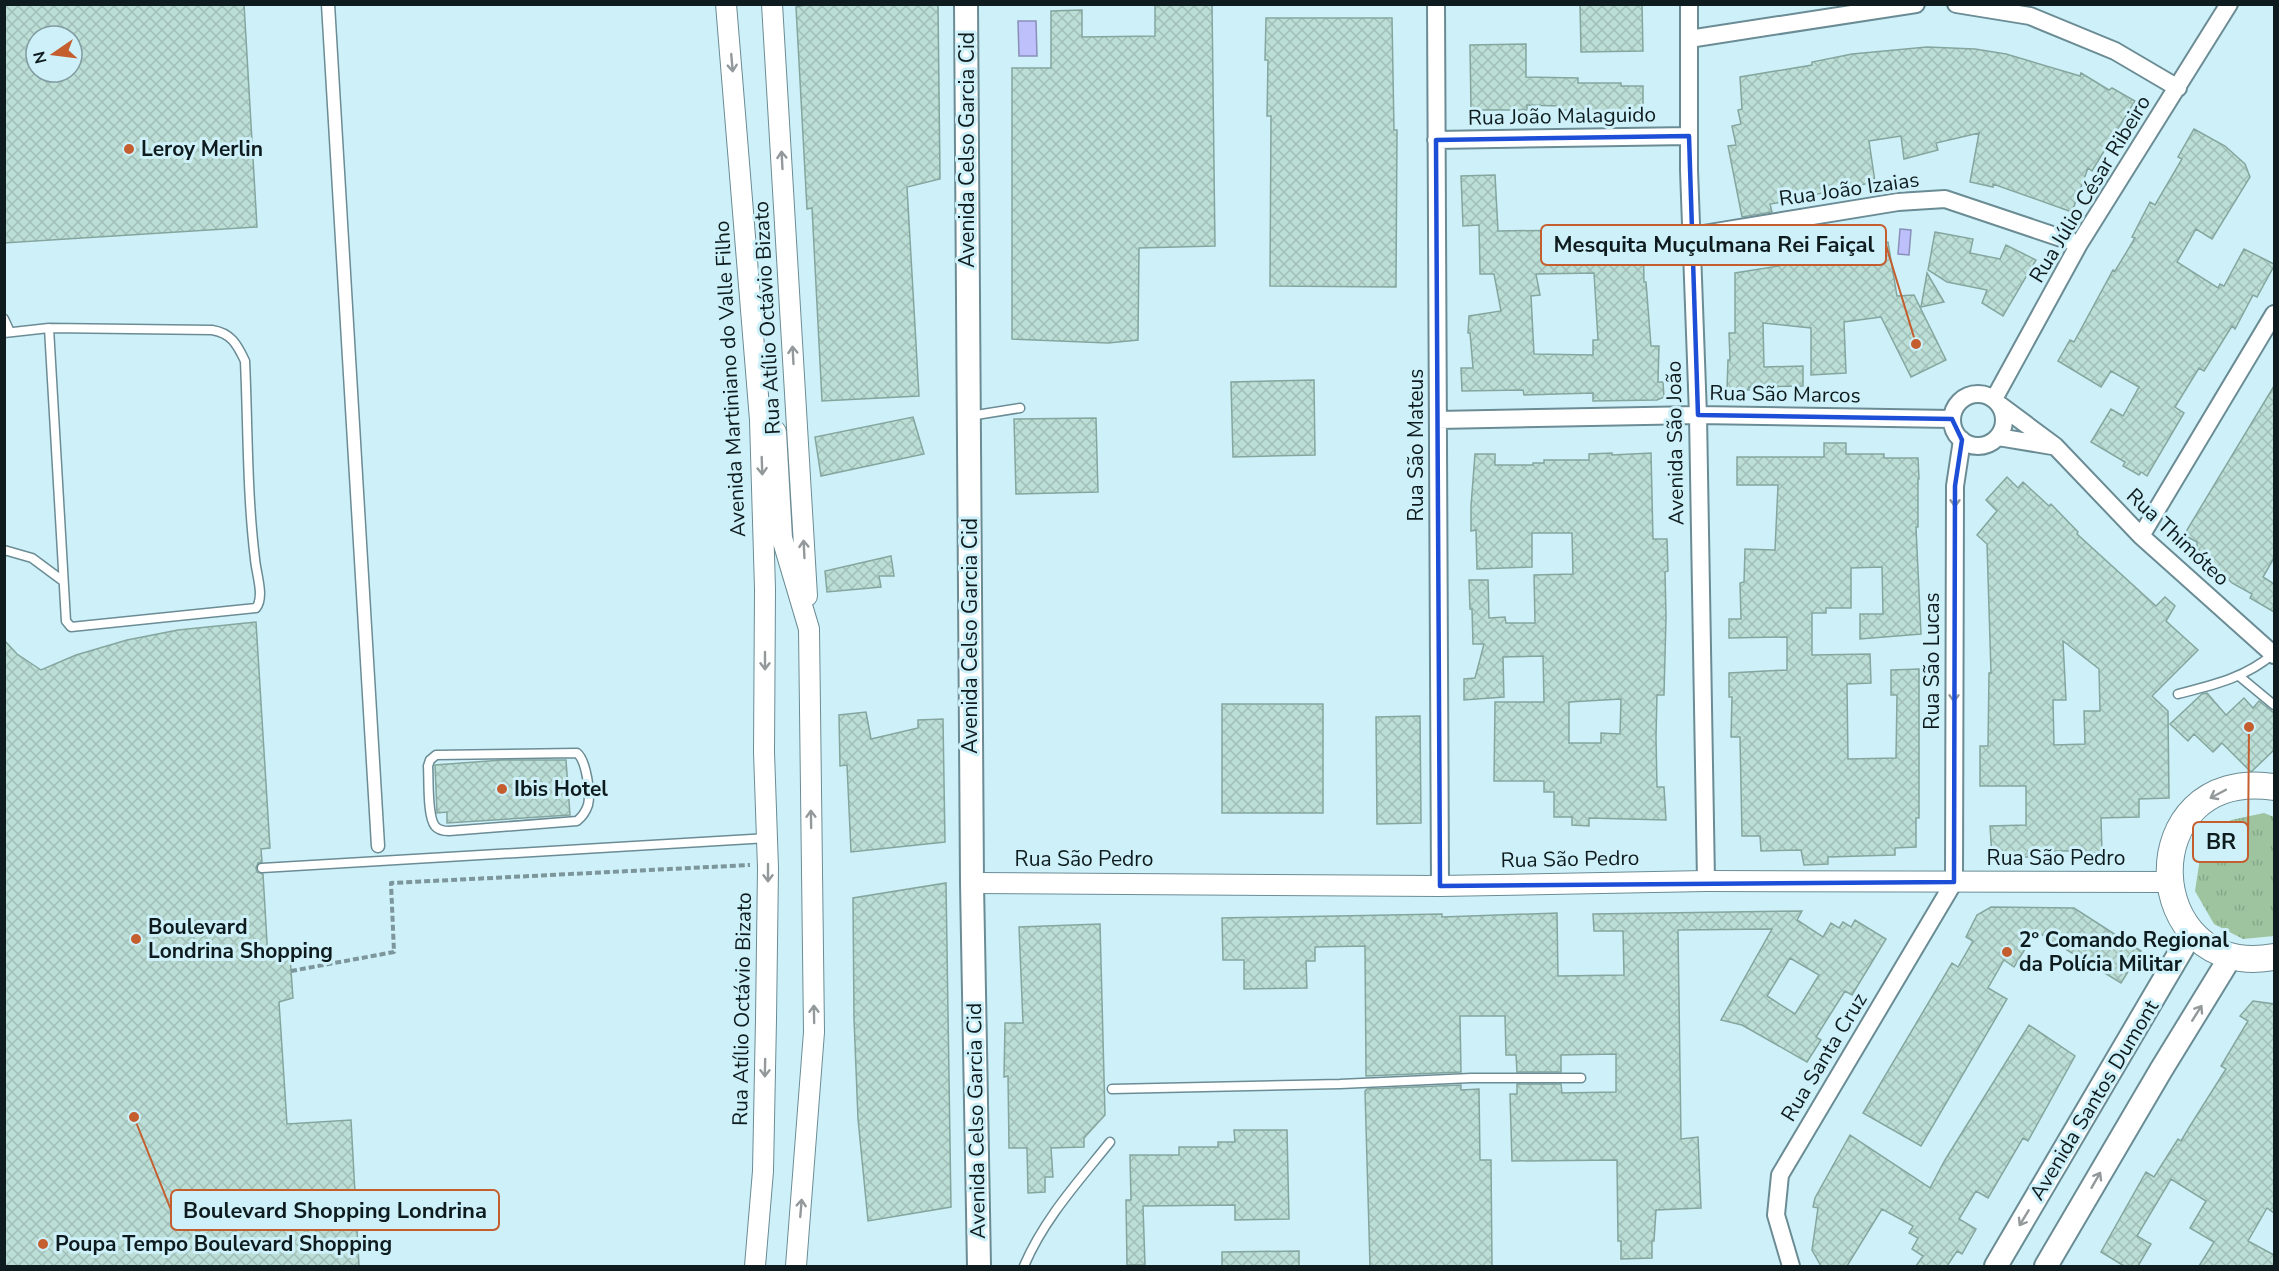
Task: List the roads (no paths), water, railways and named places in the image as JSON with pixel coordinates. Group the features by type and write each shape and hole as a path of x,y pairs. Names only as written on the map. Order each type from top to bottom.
{"main road":[{"name":"Avenida Celso Garcia Cid","path":"966,4 972,883 979,1266"},
{"path":"2274,787 2253,784 2224,789 2199,804 2181,826 2170,853 2169,882 2176,909 2192,932 2210,946 2231,956 2258,960 2274,957"},
{"name":"Avenida Santos Dumont","path":"1995,1266 2192,932"},
{"name":"Avenida Santos Dumont","path":"2046,1266 2231,956"}],"street":[{"path":"328,4 378,846"},
{"name":"Avenida Martiniano do Valle Filho","path":"726,4 760,420 765,588 764,752"},
{"name":"Rua Atílio Octávio Bizato","path":"772,4 809,628"},
{"name":"Rua São Mateus","path":"1436,4 1440,885"},
{"name":"Avenida São João","path":"1689,4 1689,136 1698,415 1706,881"},
{"path":"1689,39 1916,4"},
{"path":"1956,4 2030,16 2115,51 2178,88"},
{"name":"Rua Júlio César Ribeiro","path":"1997,402 2079,244 2229,4"},
{"name":"Rua João Malaguido","path":"1436,140 1689,136"},
{"name":"Rua João Izaias","path":"1691,236 1898,202 1945,199 2079,244"},
{"path":"2141,536 2274,314"},
{"path":"1978,394 1997,402 2004,422 1998,436 1985,445 1977,446 1962,440 1953,427 1952,419 1957,404 1963,398 1978,394"},
{"name":"Rua Thimóteo","path":"1997,402 2055,446 2141,536 2274,655"},
{"name":"Rua São Marcos","path":"1438,420 1698,415 1952,419"},
{"path":"760,420 770,423 776,432 782,538 809,628 814,1032 796,1266"},
{"path":"1998,436 2055,446"},
{"name":"Rua São Lucas","path":"1954,882 1955,486 1962,440"},
{"name":"Rua Atílio Octávio Bizato","path":"755,1266 763,1171 768,864 764,752"},
{"name":"Rua São Pedro","path":"972,883 1440,885 1706,881 2169,882"},
{"name":"Rua Santa Cruz","path":"1791,1266 1776,1215 1780,1175 1954,882"}],"lane":[{"path":"4,319 7,332 49,328 212,330 224,332 236,342 245,361 252,542 261,599 256,608 71,627 66,621 49,328"},
{"path":"969,416 1020,408"},
{"path":"4,550 32,558 63,581"},
{"path":"2178,694 2239,676 2257,668 2274,655"},
{"path":"2239,676 2274,705"},
{"path":"578,753 586,767 588,803 582,817 577,821 449,831 435,826 432,817 428,766 430,760 436,755 578,753"},
{"path":"262,868 768,838"},
{"path":"1112,1089 1340,1084 1472,1078 1581,1078"},
{"path":"1024,1266 1035,1241 1055,1210 1110,1142"}],"water":[{"path":"1018,21 1036,21 1037,56 1019,56"},
{"path":"1900,229 1911,230 1909,255 1898,254"}],"place":[{"name":"Leroy Merlin","path":"129,149"},
{"name":"Mesquita Muçulmana Rei Faiçal","path":"1916,344"},
{"name":"BR","path":"2249,727"},
{"name":"Ibis Hotel","path":"502,789"},
{"name":"Boulevard Londrina Shopping","path":"136,939"},
{"name":"2º Comando Regional da Polícia Militar","path":"2007,952"},
{"name":"Boulevard Shopping Londrina","path":"134,1117"},
{"name":"Poupa Tempo Boulevard Shopping","path":"43,1244"}]}
